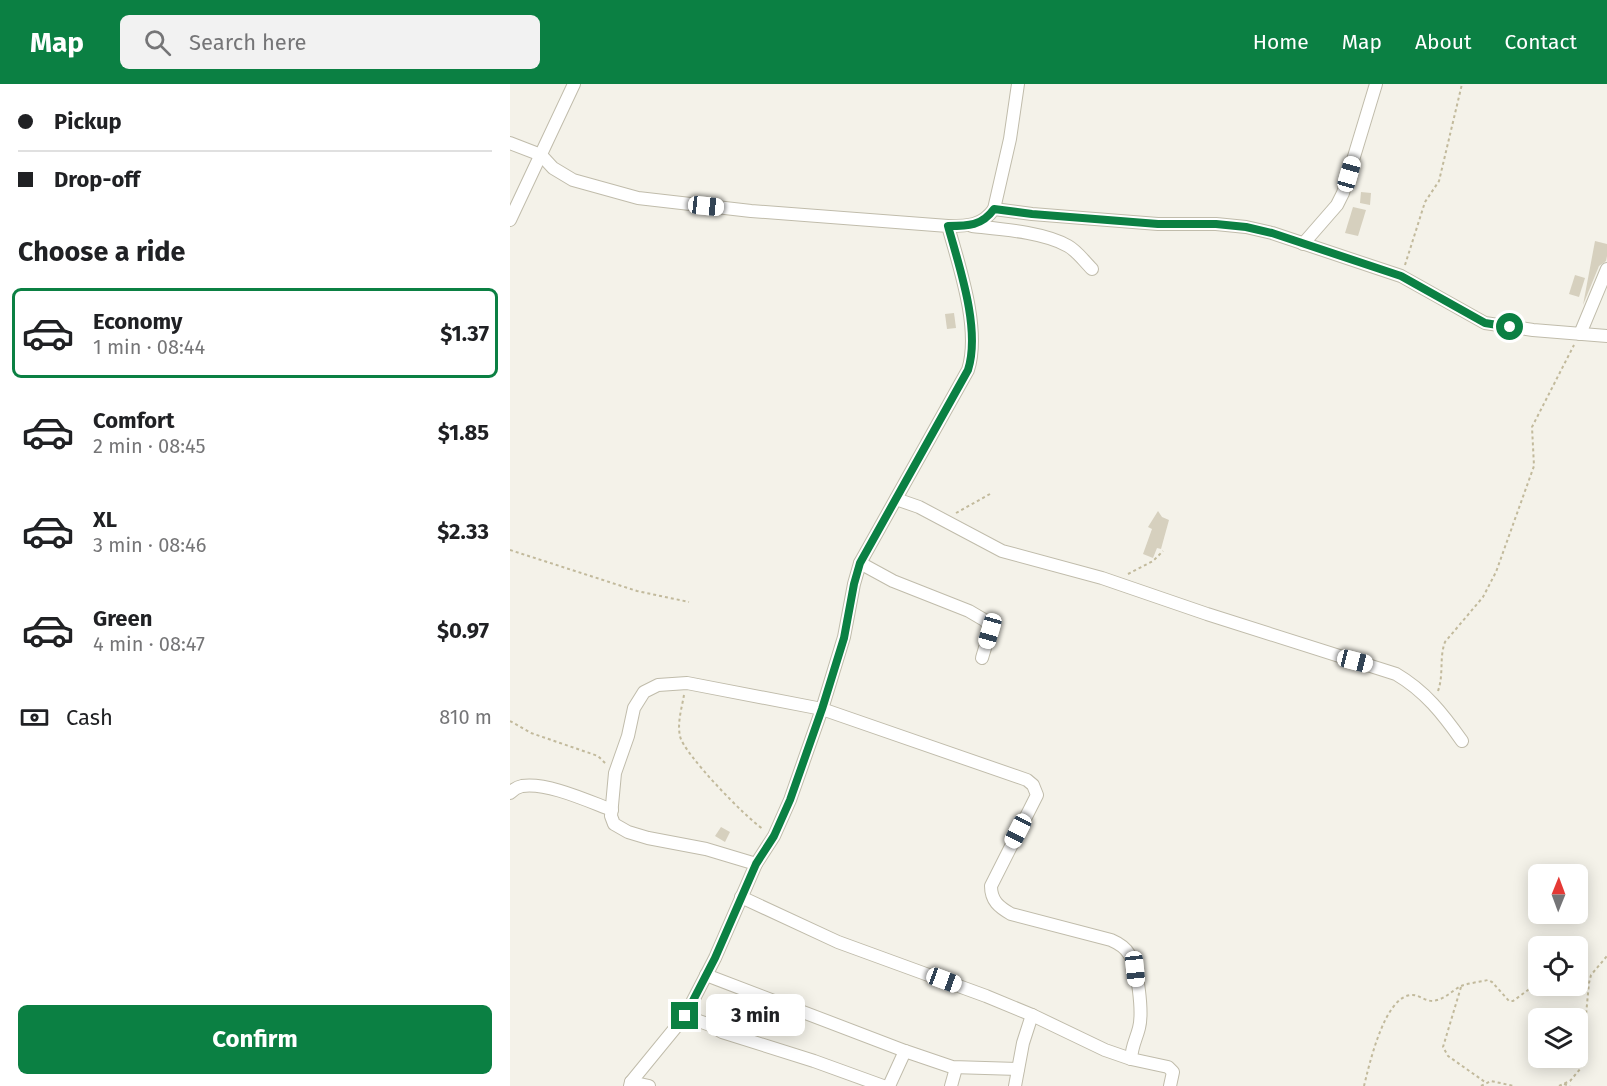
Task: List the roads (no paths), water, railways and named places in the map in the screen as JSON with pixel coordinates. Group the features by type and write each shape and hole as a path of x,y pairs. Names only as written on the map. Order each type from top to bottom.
{"street":[{"path":"510,219 574,84"},
{"path":"970,226 984,220 994,209 1010,139 1017,84"},
{"path":"1303,244 1336,205 1343,193 1376,84"},
{"path":"510,143 541,155 553,168 573,180 638,198 751,211 970,226 1023,232 1068,246 1092,268"},
{"path":"994,209 1158,224 1216,224 1246,227 1272,233 1401,276 1485,323 1533,330 1607,336"},
{"path":"631,1084 685,1016 756,864 774,836 790,800 822,709 844,638 860,563 968,370 972,347 969,311 963,279 948,226"},
{"path":"1580,334 1607,269"},
{"path":"896,499 919,507 1002,551 1113,582 1264,633 1396,674 1414,685 1432,702 1462,741"},
{"path":"860,563 892,581 969,611 986,621 990,631 982,658"},
{"path":"756,864 706,849 648,838 628,832 614,824 611,816 615,773 628,736 634,708 644,692 658,685 687,683 822,709 1027,780 1033,785 1036,795 991,886 992,896 999,907 1011,915 1111,940 1125,948 1134,962 1140,1017 1139,1029 1132,1045 1131,1059"},
{"path":"510,793 522,786 542,787 612,810"},
{"path":"741,897 838,942 1032,1015 1105,1050 1170,1068 1173,1072 1170,1086"},
{"path":"706,975 905,1051 956,1068 1018,1069"},
{"path":"1015,1086 1023,1043 1032,1015"},
{"path":"685,1016 741,1039 883,1086"},
{"path":"889,1086 905,1051"},
{"path":"951,1086 956,1068"},
{"path":"631,1084 649,1086"}]}
